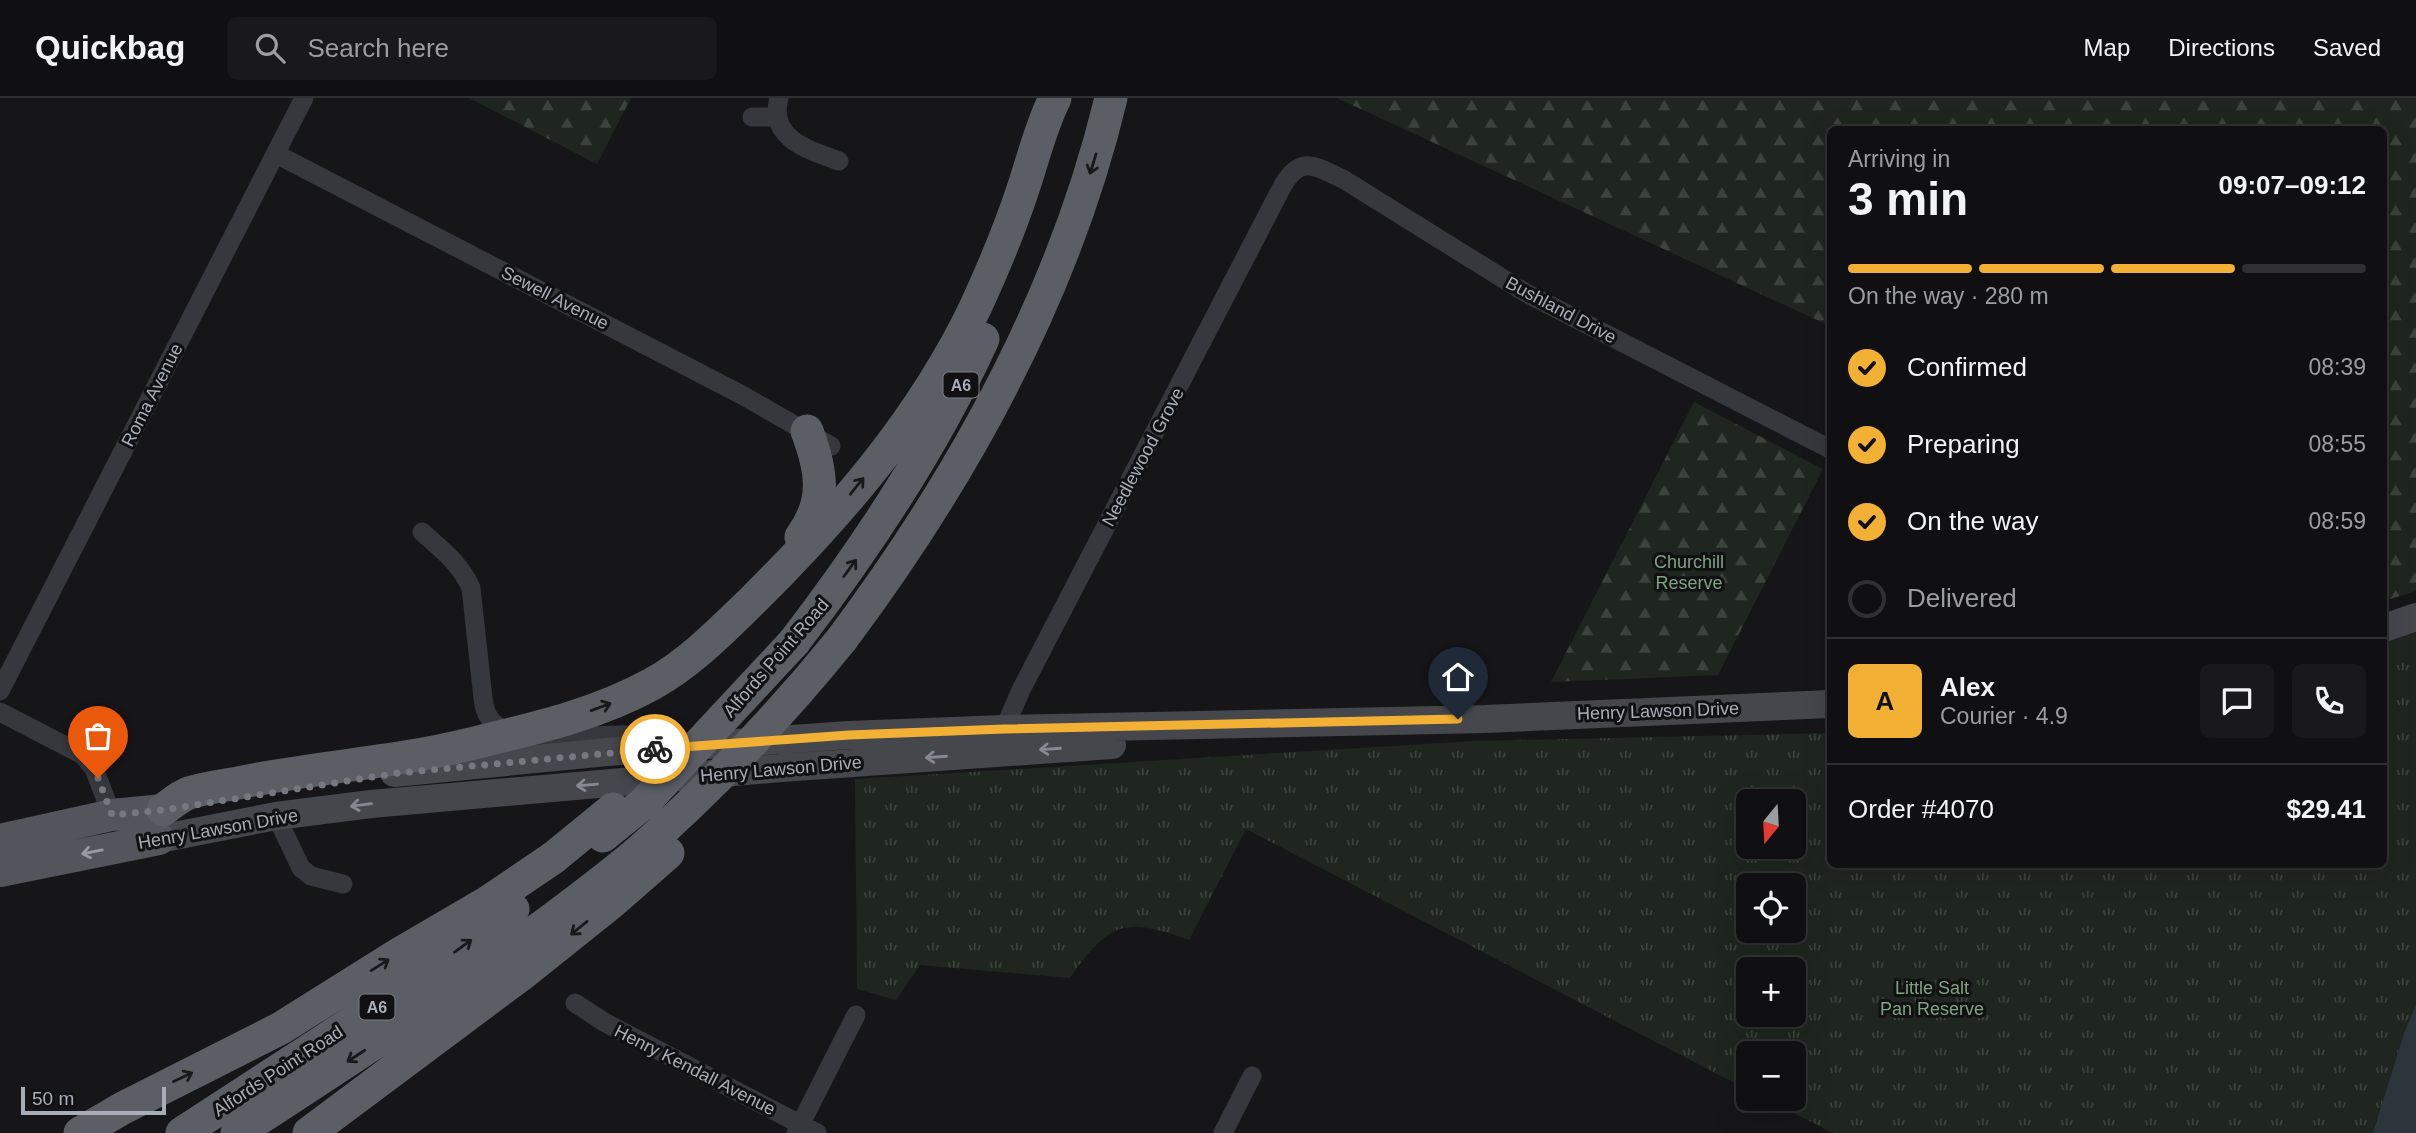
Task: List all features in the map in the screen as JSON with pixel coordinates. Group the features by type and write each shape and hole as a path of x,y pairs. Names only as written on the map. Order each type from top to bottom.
{"highway":[{"name":"A6","path":"161,825 186,794 256,779 429,752 512,733 601,708 655,682 705,646 824,525 909,419 944,366 960,340 994,265 1055,98"},
{"name":"Alfords Point Road","path":"182,1133 411,983 558,864 645,802 794,642 887,514 957,393 1017,263 1050,169 1071,98"},
{"name":"Alfords Point Road","path":"237,1133 452,992 652,853 697,800 853,638 958,465 1042,304 1086,185 1111,98"},
{"path":"762,591 806,530 816,511 820,482 819,438"},
{"path":"309,1133 530,967 652,853"},
{"path":"80,1133 132,1103 291,1022 399,954 558,864"}],"main road":[{"path":"2387,627 2416,617"},
{"name":"Henry Lawson Drive","path":"0,840 112,815 161,825 276,816 399,801 781,768 1004,741 1827,704"},
{"name":"Henry Lawson Drive","path":"0,871 161,825 398,773 607,752 849,735 1004,741"}],"street":[{"name":"Roma Avenue","path":"0,691 304,98"},
{"path":"752,117 778,107 782,130 791,139 839,161"},
{"name":"Sewell Avenue","path":"276,153 730,388 819,438"},
{"name":"Bushland Drive","path":"1297,167 1305,164 1314,166 1359,188 1526,293 1827,447"},
{"name":"Needlewood Grove","path":"1004,741 1021,690 1283,184 1297,167"},
{"path":"422,532 454,560 471,588 486,712 495,723 512,733 541,737 619,734 722,744"},
{"path":"0,712 83,755 94,769 112,815"},
{"path":"276,816 301,868 311,876 343,884"},
{"name":"Henry Kendall Avenue","path":"575,1003 604,1022 804,1130"},
{"path":"804,1130 856,1015"},
{"path":"1223,1133 1252,1076"}],"green space":[{"path":"469,98 631,98 597,164"},
{"path":"1337,98 2416,98 2416,591 2387,600 2387,126 1827,126 1827,325"},
{"name":"Churchill Reserve","path":"1694,402 1823,469 1718,675 1551,682"},
{"name":"Little Salt Pan Reserve","path":"2416,625 2416,1005 2404,1033 2373,1133 1833,1133 1790,1111 1806,1111 1806,1041 1736,1041 1736,1084 1246,829 1189,940 1149,928 1120,929 1096,945 1070,978 920,965 896,1000 857,989 855,779 1475,741 1827,733 1827,868 2387,868 2387,635"}],"shaded area":[{"path":"2416,1005 2416,1133 2373,1133 2404,1033"}],"way so far":[{"path":"98,778 112,815 163,810 398,773 655,749"}],"route":[{"path":"655,749 849,735 1004,729 1458,719"}]}
